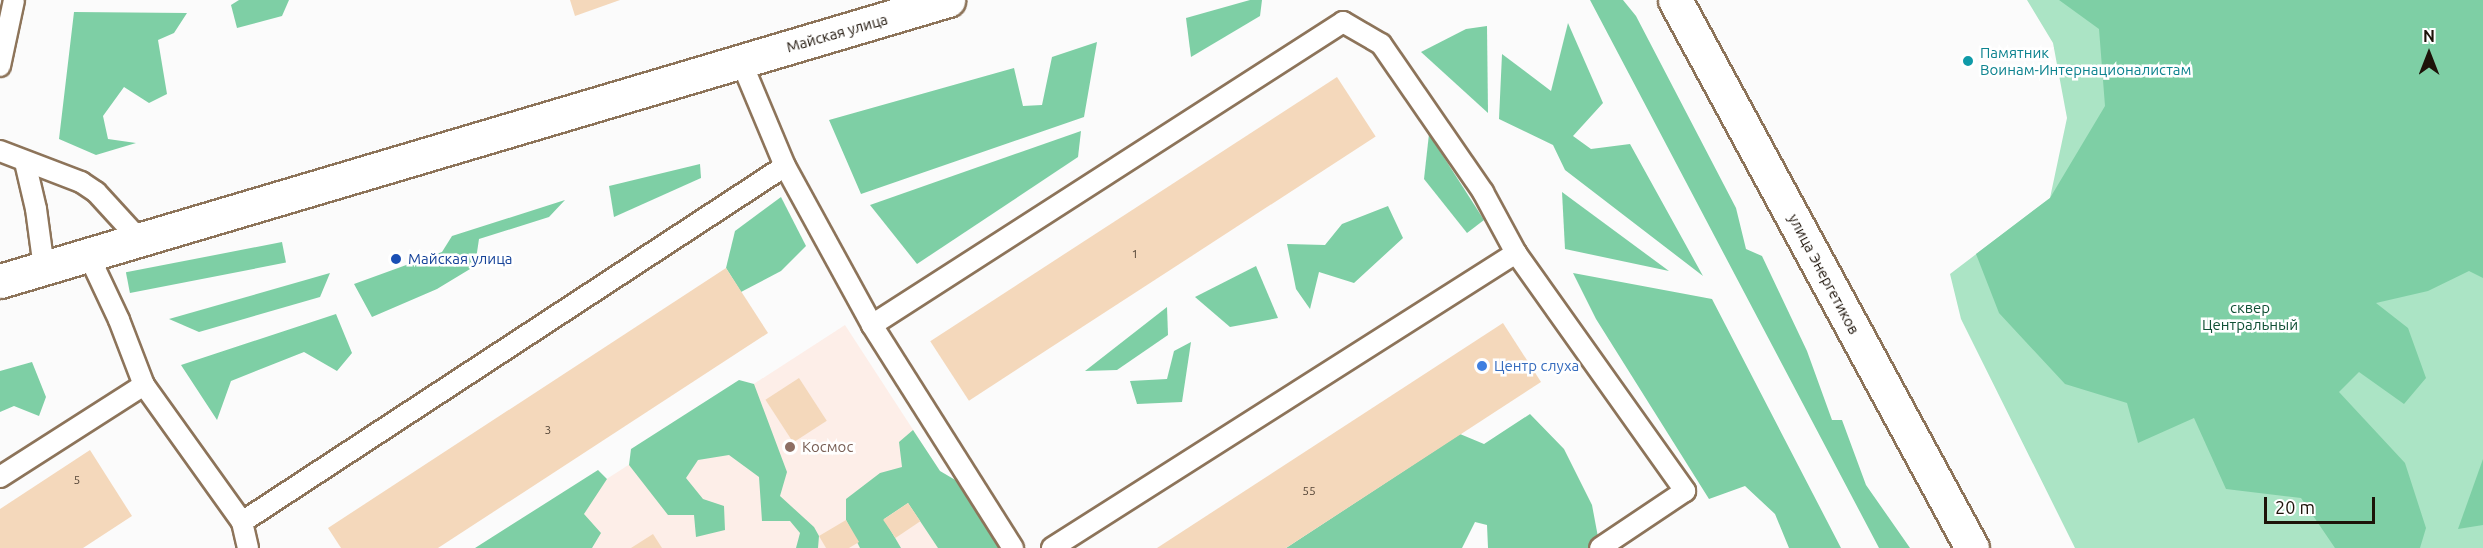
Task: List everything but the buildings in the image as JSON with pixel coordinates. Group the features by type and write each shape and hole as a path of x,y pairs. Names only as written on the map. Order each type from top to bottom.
{"main road":[{"name":"Майская улица","path":"0,281 948,0"},
{"name":"улица Энергетиков","path":"1675,0 1972,548"}],"lane":[{"path":"0,66 14,0"},
{"path":"872,325 1343,22 1382,44 1483,192 1516,253 1685,491 1600,548"},
{"path":"741,61 785,166 872,325 1013,548"},
{"path":"0,151 81,182 96,192 139,239"},
{"path":"24,162 36,209 44,268"},
{"path":"242,522 785,166"},
{"path":"1052,548 1516,253"},
{"path":"88,254 144,385 242,522 248,548"},
{"path":"0,477 144,385"}],"shaded area":[{"name":"Космос","path":"845,325 990,548 500,548"}],"green space":[{"path":"239,0 289,0 282,16 237,28 231,5"},
{"path":"1250,0 1262,0 1260,16 1191,57 1186,18"},
{"path":"1590,0 1623,0 1636,16 1736,208 1746,249 1762,256 1807,351 1832,420 1842,420 1866,485 1910,548 1879,548"},
{"name":"сквер Центральный","path":"2027,0 2483,0 2483,548 2075,548 1961,319 1950,274 2050,198 2067,118 2053,43"},
{"name":"сквер Центральный","path":"2059,0 2483,0 2483,278 2469,271 2428,291 2376,303 2408,328 2426,378 2404,404 2359,372 2339,392 2405,463 2426,528 2420,548 2335,548 2301,498 2226,489 2194,418 2138,443 2127,403 2065,384 1999,313 1976,254 2050,198 2105,106 2099,29"},
{"path":"74,12 187,13 174,33 158,40 167,94 149,103 124,87 103,116 108,139 136,143 96,155 59,139"},
{"path":"1568,23 1603,103 1573,136 1591,149 1630,144 1703,276 1565,170 1553,145 1499,119 1502,54 1551,91"},
{"path":"1487,26 1488,113 1421,52 1466,29"},
{"path":"1097,42 1084,117 861,194 829,120 1014,68 1023,106 1042,105 1052,57"},
{"path":"1081,131 1078,157 917,264 870,205"},
{"path":"1429,134 1484,220 1467,233 1424,179"},
{"path":"700,164 701,178 614,217 609,186"},
{"path":"1562,192 1669,271 1565,249"},
{"path":"781,197 806,246 781,271 741,292 726,268 735,231"},
{"path":"565,200 549,217 479,239 475,266 437,289 372,317 354,284 442,252 452,236"},
{"path":"1388,206 1403,238 1354,283 1319,272 1310,309 1296,289 1287,244 1325,245 1342,224"},
{"path":"282,242 286,263 130,293 126,272"},
{"path":"1256,266 1278,318 1230,327 1195,297"},
{"path":"330,273 320,297 199,332 169,319"},
{"path":"1573,273 1712,299 1841,548 1789,548 1775,514 1745,486 1709,499 1596,319"},
{"path":"1167,307 1168,335 1117,370 1085,371"},
{"path":"336,314 352,353 337,371 304,352 231,381 217,420 181,365"},
{"path":"1191,342 1182,402 1137,404 1130,381 1167,379 1174,351"},
{"path":"32,362 46,397 39,416 14,406 0,412 0,371"},
{"path":"739,380 754,384 787,472 780,496 814,527 819,536 818,548 796,548 800,533 790,521 762,521 759,477 729,455 698,460 686,478 703,499 724,506 725,530 696,537 694,515 668,515 629,465 631,449"},
{"path":"1530,414 1564,449 1592,505 1598,537 1592,548 1488,548 1487,525 1475,522 1462,548 1286,548 1460,434 1484,444"},
{"path":"913,430 940,471 957,481 1001,548 938,548 908,503 884,519 901,548 860,548 846,520 846,499 880,473 902,467 899,442"},
{"path":"2483,459 2483,525 2458,529"},
{"path":"598,470 607,479 584,514 601,533 592,548 475,548"}],"place":[{"name":"Памятник Воинам-Интернационалистам","path":"1968,61"},
{"name":"Майская улица","path":"396,259"},
{"name":"Центр слуха","path":"1482,366"},
{"name":"Космос","path":"790,447"}]}
